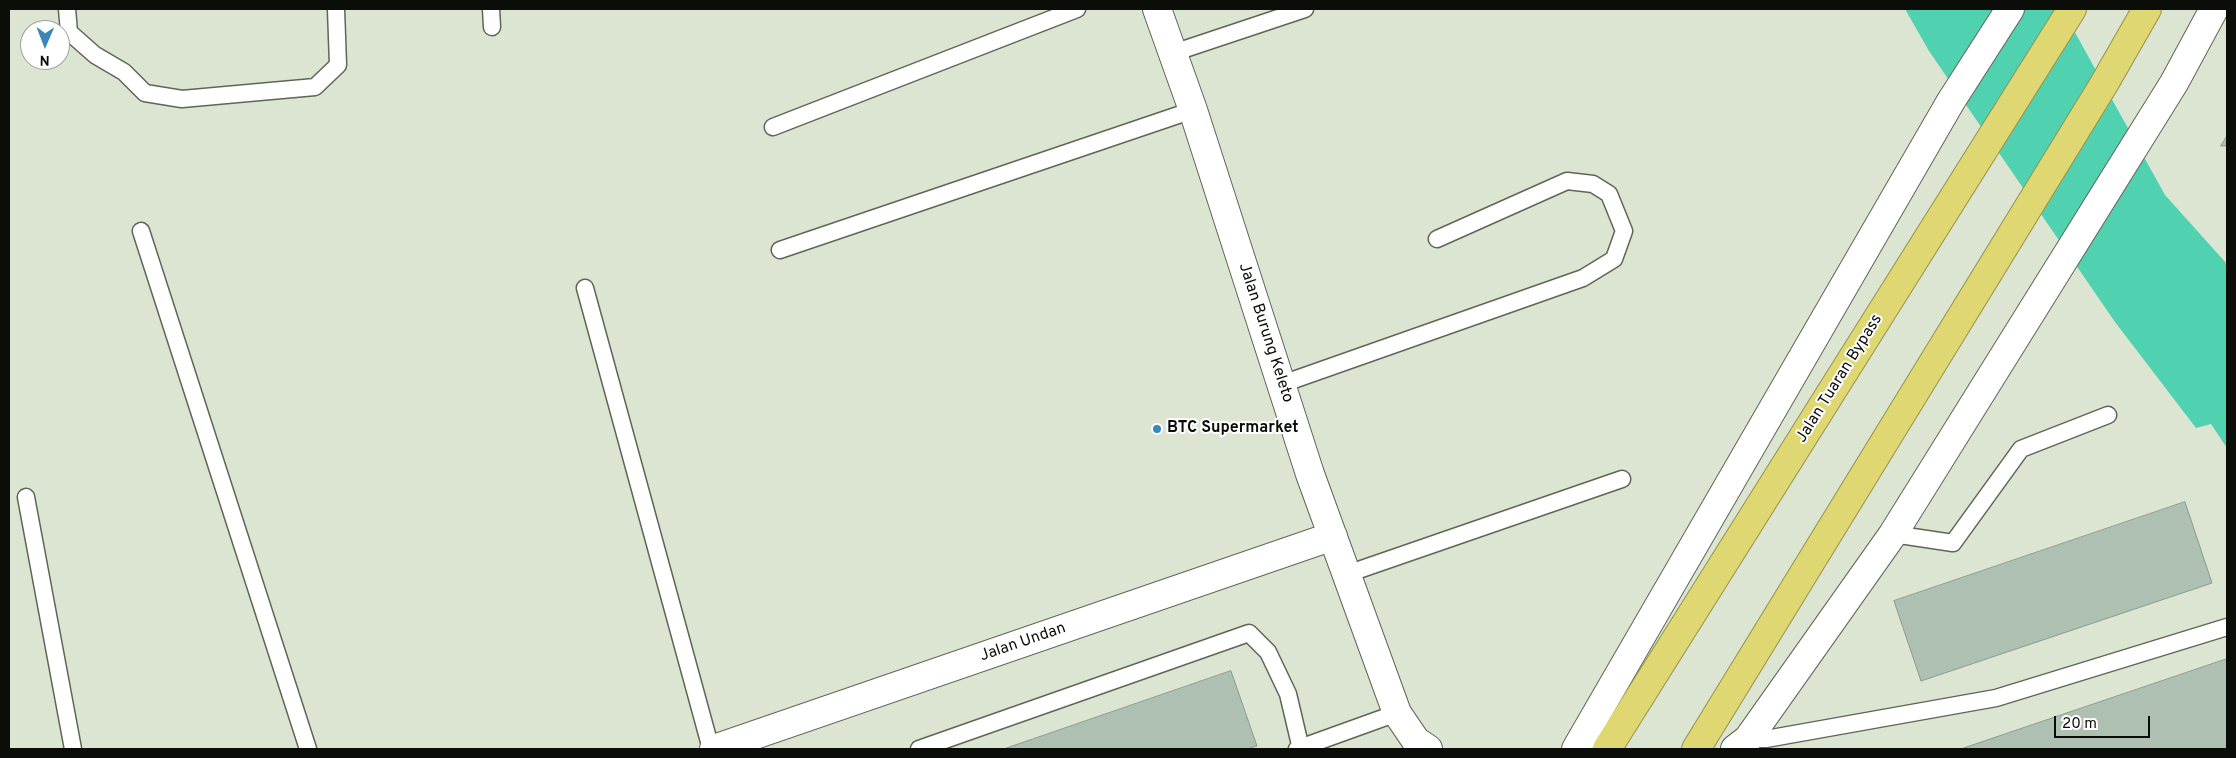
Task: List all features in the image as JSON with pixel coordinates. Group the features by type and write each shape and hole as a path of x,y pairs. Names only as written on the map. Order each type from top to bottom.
{"highway":[{"path":"1696,749 2104,84 2146,9"},
{"name":"Jalan Tuaran Bypass","path":"1607,749 2071,10"}],"street":[{"name":"Jalan Burung Keleto","path":"1157,9 1194,110 1282,384 1346,574 1397,712 1416,740 1428,749"},
{"path":"1576,749 1951,101 2010,9"},
{"path":"1741,744 1893,534 2040,301 2174,83 2214,9"},
{"name":"Jalan Undan","path":"712,749 1333,536"},
{"name":"Jalan Burung Keleto","path":"1397,712 1399,749"}],"lane":[{"path":"67,9 68,32 95,54 124,72 145,93 182,99 315,87 338,65 336,9"},
{"path":"491,9 492,27"},
{"path":"773,127 1077,9"},
{"path":"1173,53 1305,9"},
{"path":"780,250 1194,110"},
{"path":"1282,384 1583,278 1614,258 1624,231 1609,194 1593,184 1567,182 1437,240"},
{"path":"141,231 308,749"},
{"path":"585,288 712,749"},
{"path":"1893,534 1953,543 2022,449 2108,415"},
{"path":"1346,574 1622,479"},
{"path":"26,497 73,749"},
{"path":"1741,744 1996,698 2227,627"},
{"path":"919,749 1249,633 1268,652 1288,694 1299,749 1397,712"}],"shaded area":[{"path":"1905,9 2062,9 2165,195 2227,264 2227,448 2211,424 2196,428 2115,322 1929,51"}],"building":[{"path":"2227,136 2227,146 2221,146"},
{"path":"2185,502 2212,583 1921,681 1894,601"},
{"path":"2227,659 2227,749 1961,749"},
{"path":"1231,671 1257,746 1247,749 1004,749"}],"place":[{"name":"BTC Supermarket","path":"1157,429"}]}
